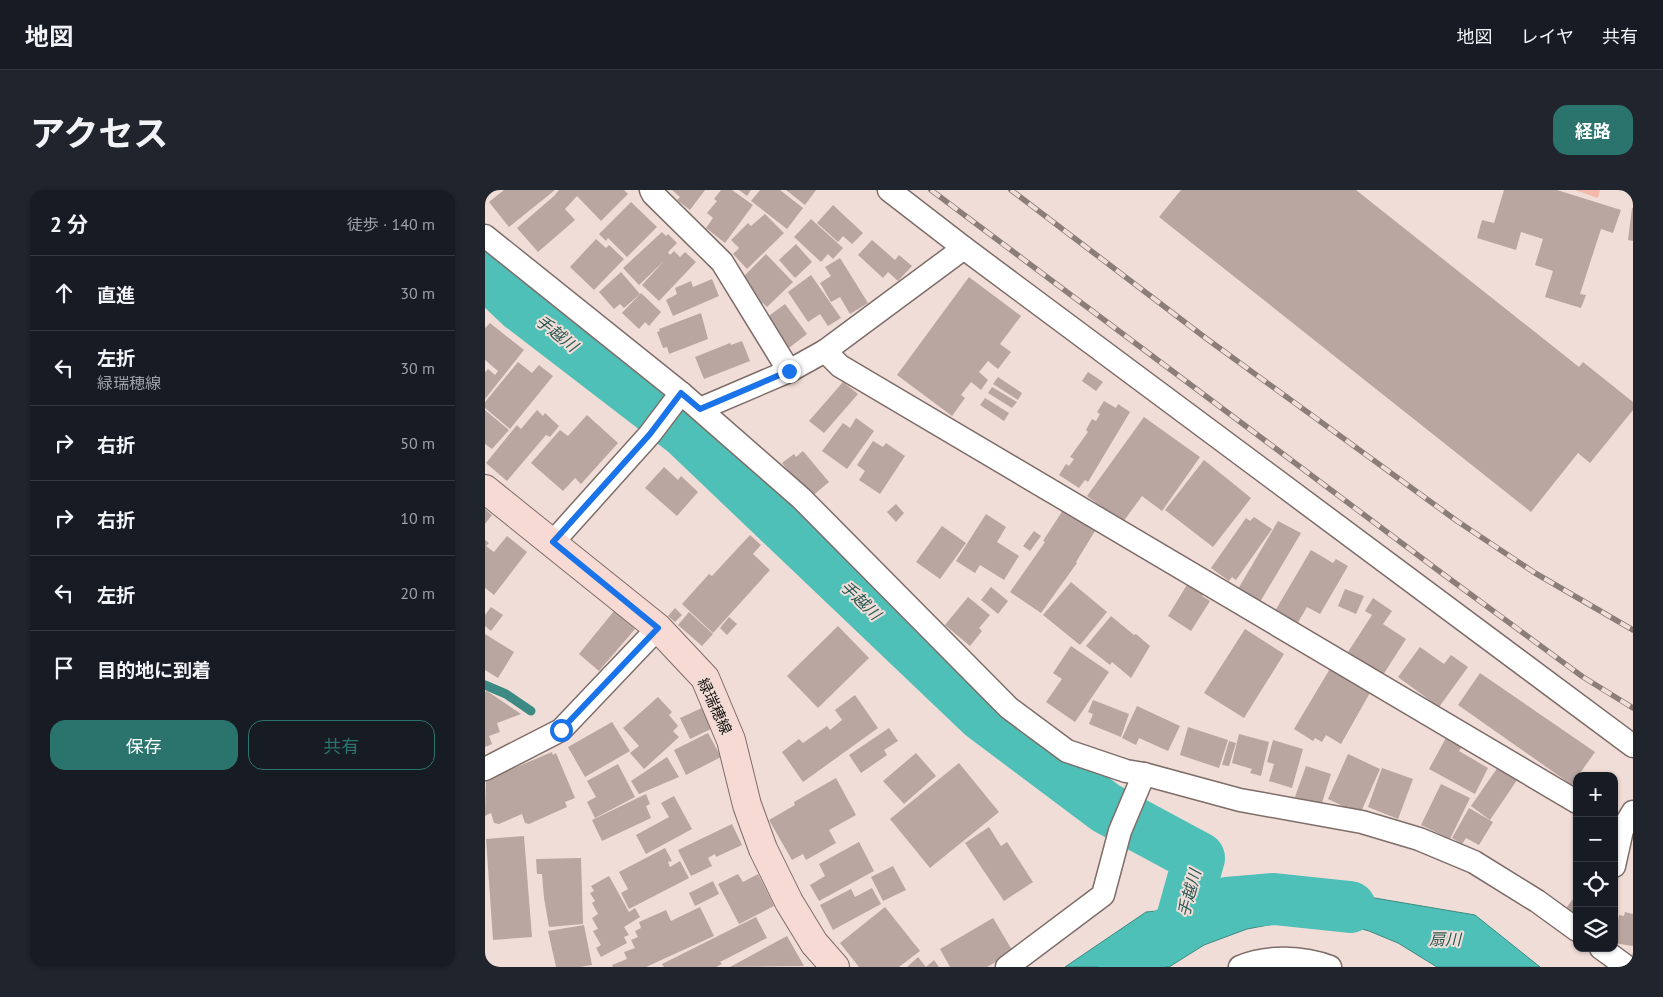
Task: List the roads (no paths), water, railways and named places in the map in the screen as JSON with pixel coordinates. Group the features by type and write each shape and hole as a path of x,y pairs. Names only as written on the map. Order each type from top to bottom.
{"main road":[{"name":"緑瑞穂線","path":"485,489 658,628 705,678 731,740 747,805 763,849 789,902 815,943 835,967"}],"street":[{"path":"651,190 722,262 789,371"},
{"path":"889,190 964,248 1633,746"},
{"path":"485,236 679,397 700,409 801,498 1009,708 1067,751 1125,771 1141,781 1362,822 1419,839 1474,862 1537,901 1573,927"},
{"path":"700,409 789,371 825,352 964,248"},
{"path":"825,352 840,366 1573,800"},
{"path":"553,542 650,434 679,397"},
{"path":"485,769 561,730 658,628"},
{"path":"1007,967 1103,895 1120,831 1141,781"},
{"path":"1615,862 1623,822"},
{"path":"1606,952 1627,967"},
{"path":"1240,967 1282,958 1315,961 1330,967"}],"water":[{"name":"扇川","path":"1345,893 1475,915 1540,967 1437,967 1398,943 1369,931 1333,921 1290,921 1247,929 1204,945 1169,967 1065,967 1146,912"}],"waterway":[{"name":"手越川","path":"485,272 521,306 684,431 982,715 1106,808 1199,858 1180,926"},
{"path":"485,685 506,694 531,711"},
{"name":"扇川","path":"1124,967 1156,940 1200,915 1227,903 1274,899 1350,907"}],"railway":[{"path":"931,190 1443,574 1583,677 1633,708"},
{"path":"1011,190 1207,339 1457,521 1535,573 1633,630"}]}
